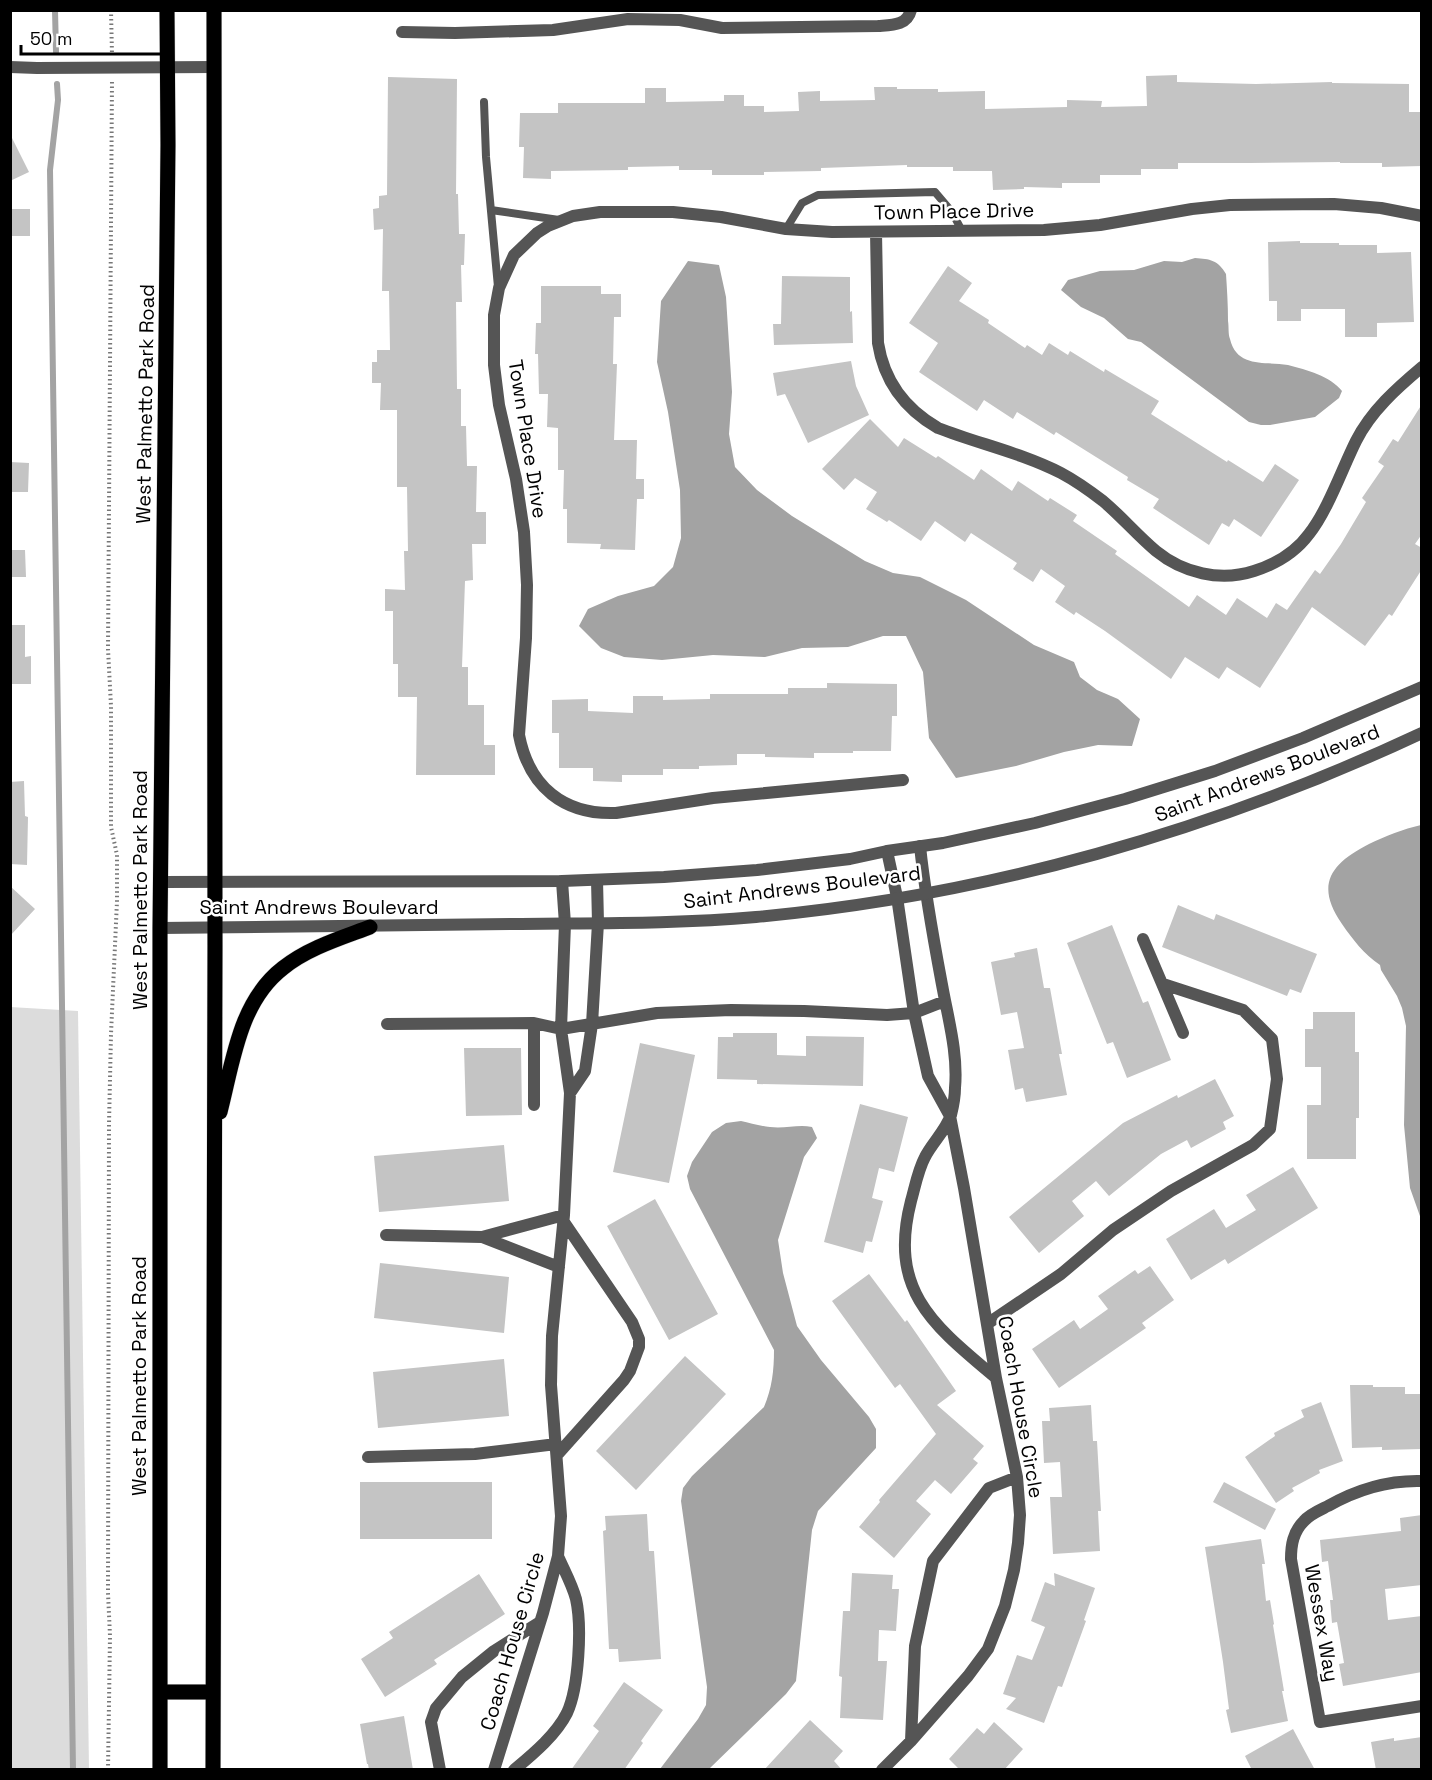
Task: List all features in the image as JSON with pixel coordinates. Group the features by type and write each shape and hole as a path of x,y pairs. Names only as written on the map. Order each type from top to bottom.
{"main road":[{"name":"West Palmetto Park Road","path":"160,1770 160,928 168,10"},
{"path":"213,1770 214,10"},
{"path":"214,1136 244,1022 263,988 283,967 299,957 318,947 370,927"},
{"path":"160,1692 213,1692"}],"street":[{"path":"402,32 553,30 627,19 680,20 722,28 878,26 899,24 910,16 911,10"},
{"path":"10,67 215,67"},
{"name":"Town Place Drive","path":"903,780 713,798 616,813 602,813 573,807 554,797 543,787 527,763 519,735 526,638 527,585 524,532 516,479 499,405 494,365 494,315 499,288 514,255 537,233 560,220 593,212 673,212 721,217 786,229 832,232 1055,229 1100,225 1192,208 1230,205 1334,204 1381,208 1422,216"},
{"path":"876,232 879,350 890,382 906,404 938,428 1032,459 1062,474 1104,502 1156,551 1192,571 1205,574 1246,574 1278,561 1300,545 1317,524 1357,438 1397,388 1422,367"},
{"name":"Saint Andrews Boulevard","path":"161,882 597,880 757,870 850,859 887,850 943,843 1035,823 1125,799 1215,771 1303,738 1422,687"},
{"name":"Saint Andrews Boulevard","path":"160,928 665,923 758,916 851,905 924,893 1036,869 1126,846 1216,817 1304,784 1422,733"},
{"name":"Coach House Circle","path":"920,846 924,893 956,1054 955,1088 950,1116"},
{"name":"Coach House Circle","path":"882,1770 911,1741 968,1676 988,1649 1010,1588 1018,1543 1020,1515 1017,1477 996,1378 950,1116 928,1077 914,1013 897,897 887,850"},
{"name":"Coach House Circle","path":"570,1093 585,1071 592,1024 597,880"},
{"name":"Coach House Circle","path":"494,1770 558,1557 561,1516 551,1385 552,1336 564,1218 570,1093 561,1029 565,924 562,881"},
{"path":"1143,939 1183,1033"},
{"path":"987,1324 1061,1274 1113,1230 1171,1191 1253,1145 1270,1129 1277,1079 1272,1039 1243,1010 1163,984"},
{"path":"387,1024 534,1023 561,1029 657,1014 731,1010 887,1015 914,1013 945,1001"},
{"path":"534,1023 534,1105"},
{"path":"950,1116 924,1158 907,1217 904,1251 911,1287 927,1313 947,1336 996,1378"},
{"path":"368,1457 557,1450 624,1380 639,1347 639,1339 632,1322 564,1218 482,1237 386,1235"},
{"path":"482,1237 559,1267"},
{"path":"911,1741 915,1646 933,1561 989,1488 1017,1477"},
{"name":"Wessex Way","path":"1422,1481 1383,1484 1369,1488 1341,1498 1316,1512 1304,1521 1294,1534 1290,1545 1290,1559 1320,1722 1422,1706"},
{"path":"514,1770 530,1757 557,1728 567,1712 575,1688 578,1664 576,1600 558,1557"},
{"path":"440,1770 431,1722 436,1708 462,1677 494,1651 540,1622"}],"lane":[{"path":"484,102 486,157 499,288"},
{"path":"786,229 802,203 818,195 935,192 952,212 962,231"},
{"path":"491,210 560,220"}],"path":[{"path":"111,10 112,52"},
{"path":"108,1770 109,1124 117,901 117,855 111,828 111,706 108,649 112,82"}],"shaded area":[{"path":"1195,258 1213,261 1226,274 1229,335 1239,355 1254,362 1288,365 1318,374 1331,381 1342,391 1339,398 1315,417 1270,425 1249,422 1141,342 1128,339 1104,318 1081,307 1061,290 1068,280 1100,271 1134,270 1164,261 1182,262"},
{"path":"688,261 719,265 726,297 732,392 729,434 735,467 757,490 792,516 865,561 893,573 920,577 966,600 1034,645 1074,662 1080,677 1097,690 1118,699 1140,719 1132,746 1098,745 1016,766 956,778 929,738 923,672 906,636 883,636 848,647 802,648 765,657 713,655 662,660 624,657 601,648 579,626 588,609 618,596 654,586 673,567 681,538 680,490 668,412 657,362 661,301"},
{"path":"1422,825 1421,1219 1410,1188 1404,1125 1406,1026 1402,1008 1380,965 1359,946 1342,924 1329,898 1328,887 1336,868 1345,859 1369,844"},
{"path":"10,1007 78,1011 89,1769 11,1769"},
{"path":"741,1121 770,1127 812,1127 817,1138 804,1157 778,1240 783,1273 797,1326 821,1360 869,1417 876,1429 876,1448 818,1511 812,1530 796,1681 786,1694 709,1769 660,1769 706,1705 707,1687 681,1501 683,1488 692,1476 764,1407 773,1372 774,1350 690,1189 687,1176 692,1162 712,1132 726,1123"}],"building":[{"path":"1177,75 1177,82 1409,84 1409,112 1422,112 1422,166 1382,167 1382,163 1340,162 1178,163 1178,169 1141,169 1141,175 1100,175 1100,183 1062,183 1062,188 1024,187 1024,189 993,190 992,171 953,171 953,167 907,167 907,165 821,168 821,171 764,172 764,175 712,175 712,170 679,170 679,166 628,167 628,170 551,171 551,179 523,178 524,147 519,147 520,113 558,113 558,103 645,103 645,88 666,88 666,102 724,101 724,95 744,95 744,106 764,106 764,112 799,111 798,92 820,91 820,101 875,100 874,87 938,89 938,92 985,91 985,109 1067,107 1067,100 1102,101 1101,107 1147,106 1146,76"},
{"path":"388,77 457,79 456,194 458,194 459,234 465,234 464,265 461,265 462,302 456,302 457,389 461,389 461,426 466,426 467,466 477,466 476,512 486,512 486,544 472,544 473,580 465,581 462,667 468,667 468,705 484,705 484,745 495,745 495,775 416,775 417,697 398,697 398,664 393,664 393,611 385,611 385,589 405,590 404,551 408,551 407,487 397,487 397,410 380,410 381,383 372,383 372,362 377,362 377,350 390,350 389,291 382,291 383,229 374,230 373,209 379,208 379,196 387,195"},
{"path":"10,134 29,172 10,181"},
{"path":"10,209 30,209 30,236 10,236"},
{"path":"1300,241 1300,243 1377,245 1377,253 1411,252 1414,322 1377,323 1377,337 1345,337 1345,309 1301,309 1301,321 1277,321 1277,301 1269,301 1268,242"},
{"path":"948,266 972,283 959,301 989,320 988,323 1025,348 1027,345 1042,355 1049,343 1068,355 1070,351 1104,372 1105,369 1159,401 1151,414 1263,482 1275,464 1299,480 1261,537 1234,519 1229,527 1222,523 1209,545 1153,508 1159,499 1056,432 1054,435 1017,412 1013,419 984,400 977,411 919,372 938,343 909,323"},
{"path":"782,276 850,277 853,343 774,345 773,324 781,324"},
{"path":"541,286 601,286 601,294 621,294 621,317 614,317 613,364 617,364 614,440 637,440 636,479 644,479 644,499 637,499 635,550 600,549 601,544 567,543 567,509 563,509 564,470 558,470 558,428 547,427 548,394 539,394 538,354 535,354 536,323 541,323"},
{"path":"851,361 856,386 869,415 808,443 785,394 777,396 773,373"},
{"path":"1422,404 1422,534 1415,544 1422,548 1422,569 1392,616 1389,614 1365,646 1312,607 1260,688 1227,667 1219,679 1185,657 1171,679 1105,631 1076,612 1074,615 1055,602 1065,586 1041,569 1033,582 1013,569 1017,563 971,533 965,542 935,521 921,541 889,520 887,522 866,509 877,492 855,478 844,490 822,469 870,419 898,447 904,438 936,458 938,456 974,480 981,469 1012,491 1018,481 1048,501 1050,498 1077,515 1073,521 1117,551 1115,554 1189,607 1197,595 1226,615 1237,598 1267,618 1276,603 1287,610 1315,570 1320,574 1366,502 1362,498 1384,466 1378,462 1393,439 1398,442"},
{"path":"10,462 29,463 28,492 10,492"},
{"path":"10,550 25,550 26,577 10,577"},
{"path":"10,625 25,625 25,657 31,656 31,684 10,684"},
{"path":"827,683 897,684 897,716 892,716 891,751 814,753 814,758 737,754 737,765 699,766 699,769 663,769 663,775 622,775 622,782 593,781 593,768 559,768 559,733 552,733 552,700 588,699 588,711 633,713 633,696 663,696 663,700 710,699 710,694 788,694 788,688 827,688"},
{"path":"24,781 25,816 28,817 27,865 10,864 10,782"},
{"path":"10,886 35,909 10,936"},
{"path":"1178,905 1214,920 1216,914 1317,954 1301,993 1290,989 1287,996 1162,947"},
{"path":"1112,925 1143,1003 1148,1001 1171,1060 1127,1078 1113,1042 1107,1044 1067,943"},
{"path":"1037,948 1044,988 1050,988 1067,1095 1026,1102 1023,1088 1015,1090 1008,1050 1024,1048 1017,1012 1001,1015 991,962 1015,957 1014,953"},
{"path":"1313,1012 1355,1012 1355,1052 1359,1052 1359,1118 1356,1118 1356,1159 1307,1159 1307,1105 1321,1105 1321,1067 1305,1067 1305,1029 1313,1029"},
{"path":"733,1033 777,1033 777,1055 806,1056 806,1036 864,1037 863,1086 757,1084 757,1080 717,1079 718,1037 733,1037"},
{"path":"640,1043 695,1055 669,1183 613,1172"},
{"path":"464,1048 521,1048 522,1115 466,1116"},
{"path":"1215,1079 1234,1116 1223,1122 1226,1129 1191,1148 1187,1140 1161,1154 1109,1196 1096,1181 1072,1201 1084,1216 1039,1253 1009,1217 1123,1123 1177,1095 1178,1098"},
{"path":"860,1104 908,1117 894,1172 879,1168 872,1198 883,1201 872,1242 866,1241 863,1253 824,1242"},
{"path":"504,1145 509,1201 379,1212 374,1156"},
{"path":"1293,1167 1318,1208 1228,1264 1225,1259 1191,1280 1166,1239 1214,1209 1226,1228 1256,1210 1246,1195"},
{"path":"655,1199 718,1314 669,1340 607,1226"},
{"path":"380,1263 509,1277 504,1333 374,1318"},
{"path":"1150,1266 1174,1300 1142,1323 1146,1328 1059,1388 1032,1349 1074,1320 1080,1329 1108,1309 1098,1296 1135,1270 1138,1274"},
{"path":"869,1274 905,1322 907,1320 956,1391 937,1405 984,1446 973,1459 978,1463 951,1494 935,1480 916,1501 931,1514 894,1558 859,1527 880,1502 879,1500 936,1434 900,1384 895,1388 832,1301"},
{"path":"685,1356 726,1394 636,1490 596,1451"},
{"path":"504,1359 509,1416 378,1428 373,1372"},
{"path":"1350,1385 1405,1387 1405,1394 1422,1394 1422,1449 1352,1448"},
{"path":"1321,1402 1343,1461 1319,1470 1320,1473 1292,1488 1294,1491 1276,1503 1245,1457 1275,1436 1274,1433 1304,1417 1301,1410"},
{"path":"1091,1405 1093,1441 1097,1441 1101,1511 1098,1511 1100,1551 1053,1554 1050,1497 1062,1497 1060,1462 1044,1463 1042,1421 1050,1421 1049,1408"},
{"path":"360,1482 492,1482 492,1539 360,1539"},
{"path":"1224,1482 1276,1509 1265,1530 1213,1502"},
{"path":"647,1514 649,1551 654,1551 661,1659 619,1662 618,1649 609,1649 603,1531 606,1530 605,1516"},
{"path":"1422,1515 1422,1585 1385,1589 1388,1620 1422,1616 1422,1672 1343,1686 1339,1664 1344,1663 1337,1622 1332,1623 1330,1600 1333,1600 1328,1561 1322,1562 1320,1540 1401,1531 1400,1518"},
{"path":"1261,1539 1265,1564 1262,1564 1266,1601 1270,1600 1288,1721 1231,1733 1226,1710 1229,1709 1223,1662 1205,1547"},
{"path":"852,1573 893,1575 892,1589 899,1589 896,1631 879,1630 878,1661 887,1661 883,1720 840,1718 842,1677 839,1676 843,1611 850,1611"},
{"path":"1054,1573 1095,1588 1084,1620 1086,1621 1062,1687 1058,1686 1044,1723 1006,1709 1016,1698 1003,1694 1017,1655 1032,1660 1045,1627 1031,1621 1045,1582 1055,1586"},
{"path":"479,1574 505,1614 434,1660 437,1664 385,1697 361,1659 393,1638 389,1632"},
{"path":"624,1682 663,1710 624,1770 571,1770 599,1731 593,1726"},
{"path":"404,1716 413,1770 369,1770 360,1724"},
{"path":"810,1720 843,1751 834,1761 842,1770 764,1770"},
{"path":"994,1722 1023,1749 1004,1770 960,1770 949,1759 977,1728 984,1734"},
{"path":"1293,1729 1315,1770 1252,1770 1245,1756"},
{"path":"1422,1737 1422,1770 1376,1770 1371,1742"}],"waterway":[{"path":"55,10 56,52"},
{"path":"57,84 58,100 50,170 73,1770"}]}
